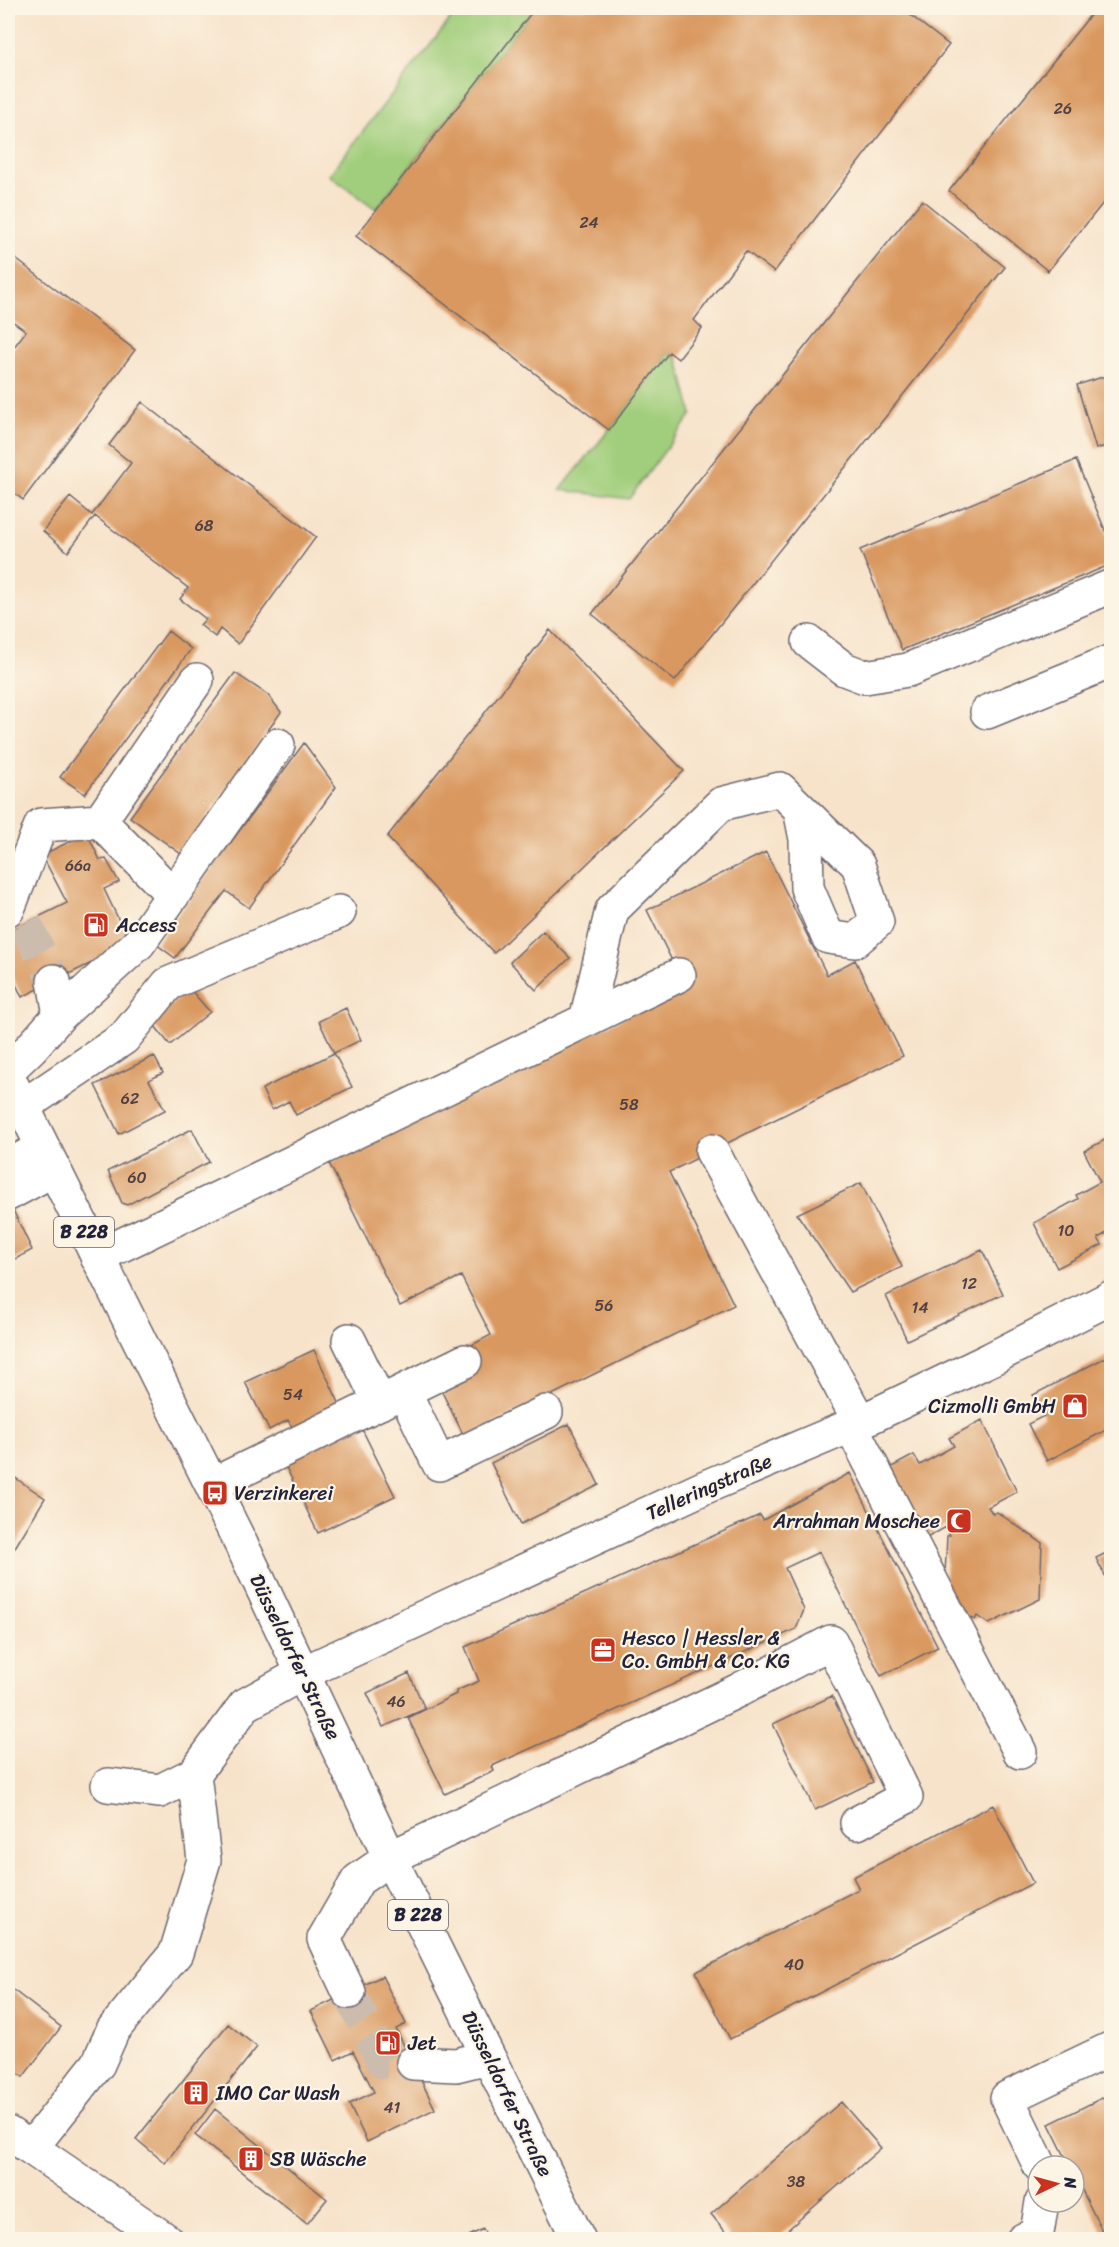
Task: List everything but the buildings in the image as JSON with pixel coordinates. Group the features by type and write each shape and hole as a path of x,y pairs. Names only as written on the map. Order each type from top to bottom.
{"main road":[{"path":"809,642 844,669 865,677 908,670 1112,586"},
{"path":"987,712 1112,661"},
{"path":"100,821 197,680"},
{"path":"8,1070 60,1015 139,943 278,745"},
{"path":"585,1020 612,910 721,804 780,789 800,809"},
{"path":"13,916 41,825 100,821 173,895"},
{"path":"22,1107 124,1038 168,984 339,912"},
{"path":"97,1257 679,975"},
{"path":"54,981 60,1015"},
{"name":"Düsseldorfer Straße","path":"8,1077 212,1485 390,1858 579,2240"},
{"path":"712,1151 855,1424 1020,1752"},
{"path":"8,1166 47,1159"},
{"path":"8,1194 47,1159"},
{"name":"Telleringstraße","path":"194,1774 245,1705 303,1673 704,1488 855,1424 991,1359 1112,1297"},
{"path":"349,1340 439,1464 546,1412"},
{"path":"212,1485 465,1361"},
{"path":"349,1992 324,1939 358,1880 390,1858 739,1690 831,1642 906,1797 857,1823"},
{"path":"108,1785 160,1791 194,1774 204,1860 176,1953 113,2030 98,2064 19,2141 166,2240"},
{"path":"1034,2154 1007,2098 1112,2048"},
{"path":"413,2063 456,2065 488,2057"},
{"path":"1023,2240 1037,2233 1040,2214"}],"green space":[{"path":"459,8 535,8 376,209 329,175"},
{"path":"669,352 678,359 692,414 629,499 560,490 609,430"}],"tunnel":[{"path":"25,923 54,981"},
{"path":"349,1992 383,2062 413,2063"}],"place":[{"name":"Access","path":"96,925"},
{"name":"Cizmolli GmbH","path":"1075,1406"},
{"name":"Verzinkerei","path":"215,1493"},
{"name":"Arrahman Moschee","path":"959,1521"},
{"name":"Hesco | Hessler & Co. GmbH & Co. KG","path":"603,1650"},
{"name":"Jet","path":"388,2043"},
{"name":"IMO Car Wash","path":"196,2093"},
{"name":"SB Wäsche","path":"251,2159"}]}
